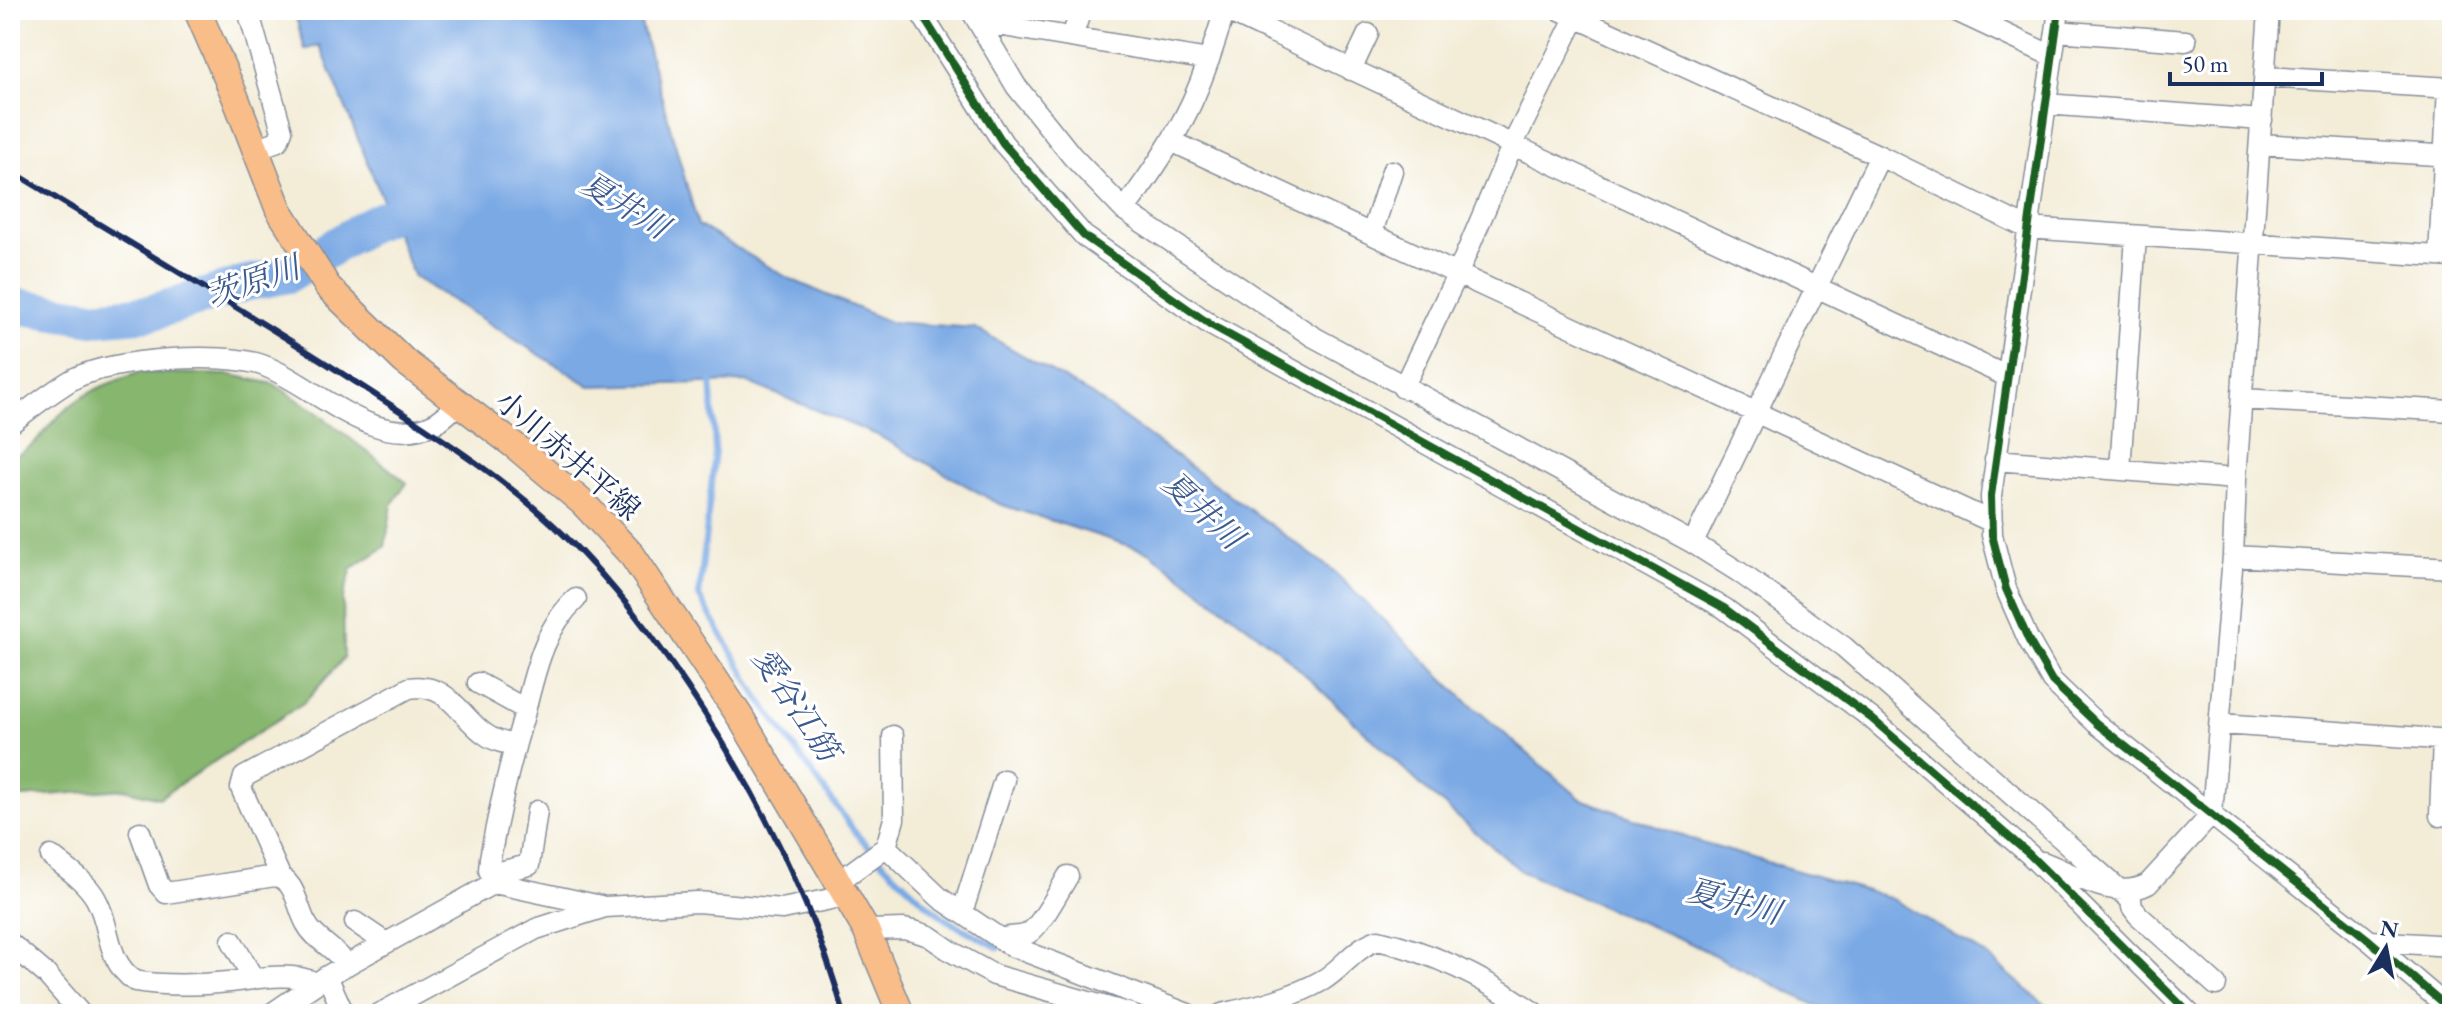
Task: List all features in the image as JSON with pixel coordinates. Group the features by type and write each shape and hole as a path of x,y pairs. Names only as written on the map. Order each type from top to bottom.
{"main road":[{"name":"小川赤井平線","path":"197,10 279,210 328,287 404,361 583,503 632,555 732,703 842,889 866,930 901,1014"}],"street":[{"path":"248,10 282,131 278,141 258,158"},
{"path":"919,10 1003,143 1084,236 1211,325 1724,608 1871,718 2035,861 2190,1014"},
{"path":"1072,37 1081,10"},
{"path":"1124,210 1171,141 1191,105 1225,10 2006,376"},
{"path":"1954,10 2052,56"},
{"path":"2059,10 1991,496 1992,535 2006,589 2028,639 2052,681 2096,723 2370,941 2452,1011"},
{"path":"2035,861 2045,862 2119,892 2138,889 2148,884 2212,814 2233,556 2269,10"},
{"path":"1403,388 1458,273 1572,12 2027,228 2445,257 2450,88 2265,77"},
{"path":"975,16 1072,37 1209,60"},
{"path":"975,16 1016,86 1072,156 1124,210 1312,336 1693,543 1739,572 1844,647 2131,900 2138,915 2216,985"},
{"path":"2056,31 2186,41"},
{"path":"1351,70 1368,34"},
{"path":"2045,104 2262,120"},
{"path":"1171,141 1992,522"},
{"path":"2260,144 2448,156"},
{"path":"1693,543 1880,156"},
{"path":"1372,233 1392,171"},
{"path":"2120,470 2136,236"},
{"path":"10,424 77,377 116,364 204,358 262,365 359,418 388,430 412,430 433,424 459,403"},
{"path":"2242,399 2452,411"},
{"path":"1995,460 2236,479"},
{"path":"2233,556 2452,568"},
{"path":"492,878 490,858 500,800 525,709 547,637 563,610 576,599"},
{"path":"478,683 525,709"},
{"path":"347,965 341,956 309,929 289,884 280,876 241,788 244,777 415,687 438,691 487,736 515,745"},
{"path":"2221,724 2447,739 2440,816"},
{"path":"379,1014 536,929 605,907 697,902 782,909 842,889 886,847 894,819 893,736"},
{"path":"962,913 1004,780"},
{"path":"271,1014 492,878 529,865 537,811"},
{"path":"140,832 159,885 166,893 280,876"},
{"path":"886,847 940,898 1002,939 1038,958 1188,1014"},
{"path":"51,856 81,880 96,899 117,965 135,981 322,980"},
{"path":"1002,939 1007,936 1020,937 1032,931 1068,876"},
{"path":"492,878 605,907"},
{"path":"355,922 386,943"},
{"path":"866,930 904,929 917,932 994,975 1131,1014"},
{"path":"1222,1014 1309,988 1334,973 1355,953 1378,940 1451,964 1487,982 1536,1014"},
{"path":"232,941 253,978"},
{"path":"2370,941 2452,946"},
{"path":"10,943 46,974 81,1014"},
{"path":"322,980 344,1014"}],"green space":[{"path":"141,372 232,375 274,384 319,414 407,483 392,504 385,547 352,568 343,598 344,658 306,701 159,798 124,789 10,798 10,458 34,443 62,413 89,393"}],"water":[{"name":"夏井川","path":"294,10 637,10 698,225 788,278 889,322 975,328 1092,395 1331,569 1464,699 1581,799 1705,844 1891,898 1986,955 2056,1014 1833,1014 1690,943 1522,872 1425,789 1281,652 1149,552 999,504 877,435 747,382 590,386 414,277 320,45 305,50"}],"waterway":[{"name":"茨原川","path":"10,305 93,318 150,313 247,283 288,275 370,224 394,214 428,189"},
{"path":"10,293 42,312"},
{"name":"愛谷江筋","path":"711,378 715,451 699,596 760,700 854,831 929,906 950,922 999,948"}],"railway":[{"path":"10,170 286,338 425,428 521,497 584,555 657,643 748,785 803,896 844,1014"}],"cycle path":[{"path":"919,10 1003,143 1084,236 1211,325 1724,608 1871,718 2029,854 2190,1014"},
{"path":"2059,10 1991,496 1992,535 2006,589 2028,639 2052,681 2096,723 2370,941 2452,1011"}]}
